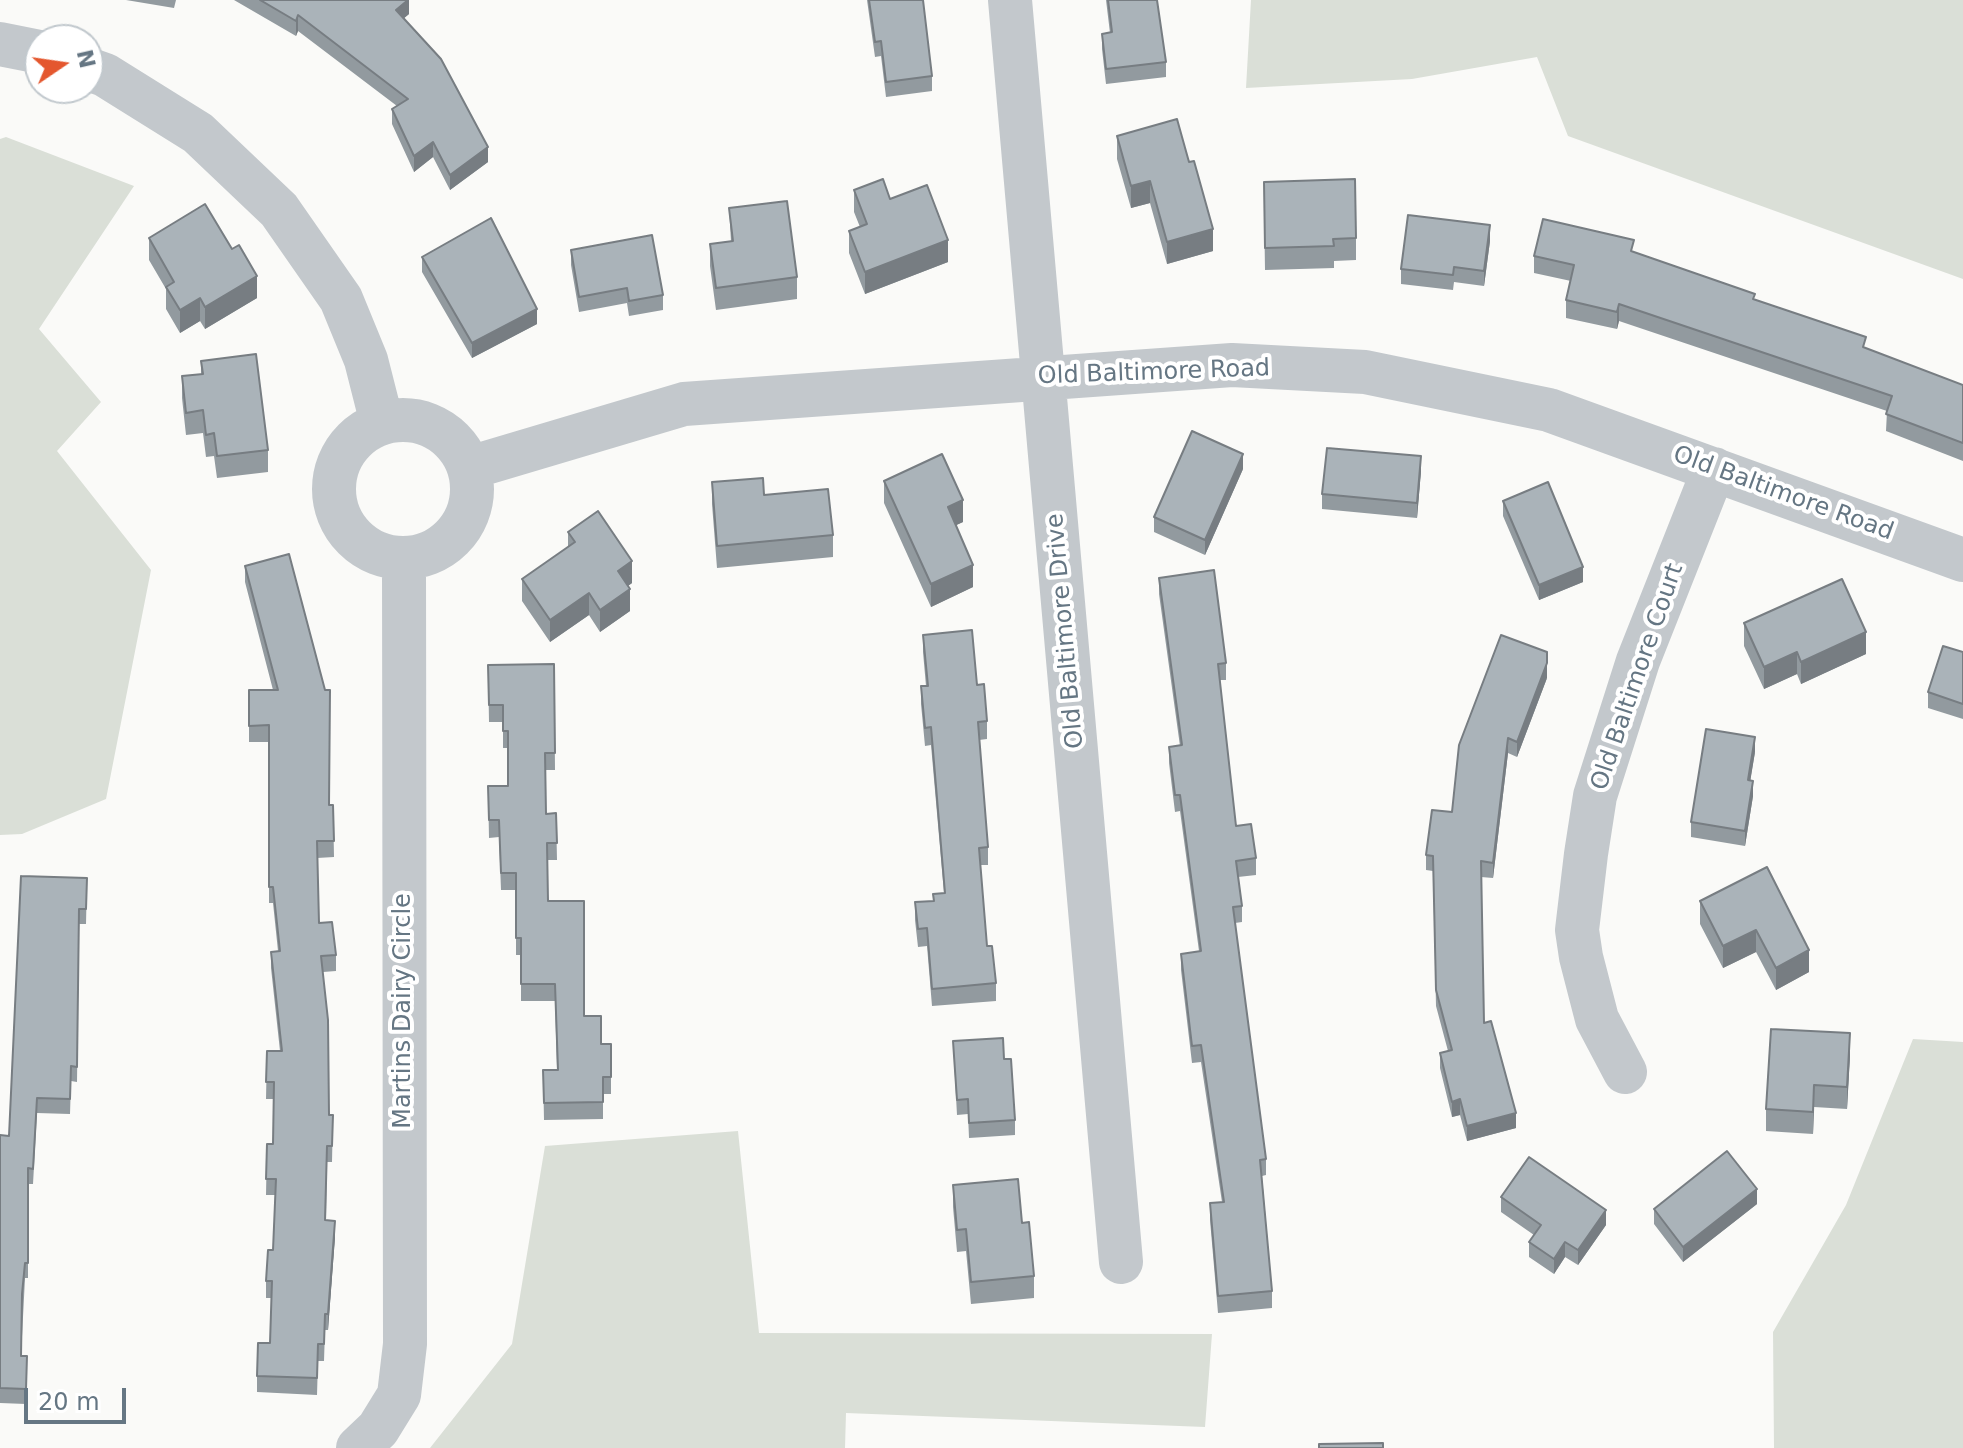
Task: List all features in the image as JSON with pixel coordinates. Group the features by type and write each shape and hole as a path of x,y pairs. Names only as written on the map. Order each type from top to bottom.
{"street":[{"name":"Old Baltimore Drive","path":"1010,0 1121,1262"},
{"path":"0,44 24,49"},
{"path":"104,75 198,133 279,210 341,299 366,360 382,423"},
{"name":"Old Baltimore Road","path":"469,468 684,404 1232,365 1365,372 1549,410 1963,560"},
{"path":"408,420 437,429 458,446 469,468 472,500 459,531 435,552 404,559 376,554 356,541 340,519 334,490 340,460 358,437 382,423 408,420"},
{"name":"Old Baltimore Court","path":"1625,1072 1597,1019 1581,957 1577,930 1586,854 1595,796 1638,661 1714,469"},
{"name":"Martins Dairy Circle","path":"358,1448 378,1429 399,1395 405,1344 404,559"}],"shaded area":[{"path":"1251,0 1963,0 1963,279 1568,136 1537,57 1412,79 1246,88"},
{"path":"6,137 134,186 39,329 101,402 57,451 151,570 106,799 22,834 0,835 0,139"},
{"path":"1913,1039 1963,1042 1963,1448 1774,1448 1773,1332 1846,1205"},
{"path":"738,1131 759,1333 1212,1334 1205,1427 846,1413 845,1448 430,1448 512,1344 545,1146"}],"building":[{"path":"260,0 408,0 396,10 441,59 488,147 450,175 433,142 414,156 392,109 408,99 298,15 296,21"},
{"path":"869,0 923,0 932,76 886,82 881,41 875,42"},
{"path":"1108,0 1157,0 1166,62 1106,69 1102,34 1112,32"},
{"path":"1177,119 1189,162 1194,161 1213,229 1167,242 1150,181 1131,186 1117,136"},
{"path":"883,179 890,199 927,185 948,240 865,272 849,231 867,224 854,190"},
{"path":"1355,179 1356,238 1333,239 1334,246 1265,248 1264,182"},
{"path":"787,201 797,277 716,288 710,244 733,241 729,208"},
{"path":"205,204 232,249 239,245 257,276 205,307 200,298 180,310 166,287 174,282 149,238"},
{"path":"1408,215 1490,225 1484,271 1454,267 1453,275 1401,269"},
{"path":"491,218 537,309 472,343 422,257"},
{"path":"1543,219 1634,240 1631,251 1755,294 1753,299 1866,337 1863,347 1963,385 1963,443 1886,414 1892,396 1619,304 1617,312 1566,300 1574,265 1534,256"},
{"path":"652,235 663,295 629,301 627,288 579,297 571,250"},
{"path":"256,354 268,450 217,456 214,433 206,435 203,410 186,413 182,376 203,374 201,361"},
{"path":"1192,431 1243,454 1205,540 1154,517"},
{"path":"1327,448 1421,456 1417,503 1322,494"},
{"path":"942,454 963,500 948,507 973,565 931,584 884,481"},
{"path":"763,478 764,495 828,489 833,535 717,546 712,482"},
{"path":"1548,482 1583,567 1539,585 1503,501"},
{"path":"598,511 632,561 618,571 630,589 600,610 589,593 550,620 522,579 575,542 568,532"},
{"path":"289,554 325,690 330,690 329,805 333,805 334,841 317,841 319,923 332,922 336,955 321,956 328,1020 329,1115 333,1115 332,1146 327,1146 325,1220 335,1221 328,1314 325,1314 324,1344 318,1344 317,1378 257,1376 258,1343 270,1343 272,1281 266,1281 268,1250 273,1250 276,1179 266,1179 267,1144 273,1144 274,1082 266,1082 267,1051 282,1051 271,952 280,951 273,887 269,887 269,725 249,726 249,690 278,690 245,566"},
{"path":"1214,570 1226,663 1218,664 1236,826 1251,824 1256,858 1236,861 1242,906 1233,907 1266,1159 1260,1160 1272,1291 1218,1296 1210,1203 1224,1202 1201,1045 1192,1046 1181,954 1201,951 1180,795 1175,795 1169,747 1182,745 1159,578"},
{"path":"1842,579 1866,632 1801,662 1797,652 1764,667 1744,623"},
{"path":"972,630 977,685 984,684 987,721 978,722 988,847 979,848 987,946 992,946 996,983 932,989 927,928 918,929 915,902 934,901 933,894 945,893 931,727 925,728 921,686 928,686 923,635"},
{"path":"1501,635 1547,652 1547,663 1517,742 1508,738 1493,863 1481,861 1484,1023 1491,1021 1516,1113 1467,1126 1460,1099 1452,1102 1440,1053 1452,1050 1436,990 1433,856 1426,855 1432,810 1452,812 1459,745"},
{"path":"1943,646 1963,652 1963,704 1928,692"},
{"path":"554,664 555,753 545,753 546,814 556,813 557,843 547,843 548,901 584,901 584,1016 601,1016 601,1044 611,1044 611,1077 603,1077 603,1102 544,1103 543,1070 558,1070 555,984 521,984 521,938 516,938 516,873 501,873 499,820 489,820 488,786 508,786 508,731 503,731 503,705 489,705 488,665"},
{"path":"1706,729 1755,737 1748,780 1753,781 1745,831 1691,822"},
{"path":"1767,867 1809,950 1776,968 1756,930 1723,946 1700,901"},
{"path":"21,876 87,878 86,909 79,909 77,1067 71,1066 70,1099 37,1098 33,1169 28,1168 28,1263 25,1263 22,1294 21,1356 27,1356 26,1389 0,1388 0,1135 9,1136"},
{"path":"1771,1029 1850,1033 1847,1087 1814,1085 1813,1112 1766,1109"},
{"path":"1003,1038 1004,1059 1011,1059 1015,1120 969,1123 968,1099 957,1100 953,1041"},
{"path":"1727,1151 1757,1189 1683,1247 1654,1209"},
{"path":"1529,1157 1606,1210 1578,1250 1565,1242 1554,1259 1529,1242 1541,1225 1501,1197"},
{"path":"1018,1179 1022,1223 1029,1222 1034,1276 971,1282 966,1229 957,1230 953,1185"},
{"path":"1383,1443 1383,1448 1319,1448 1319,1444"}]}
